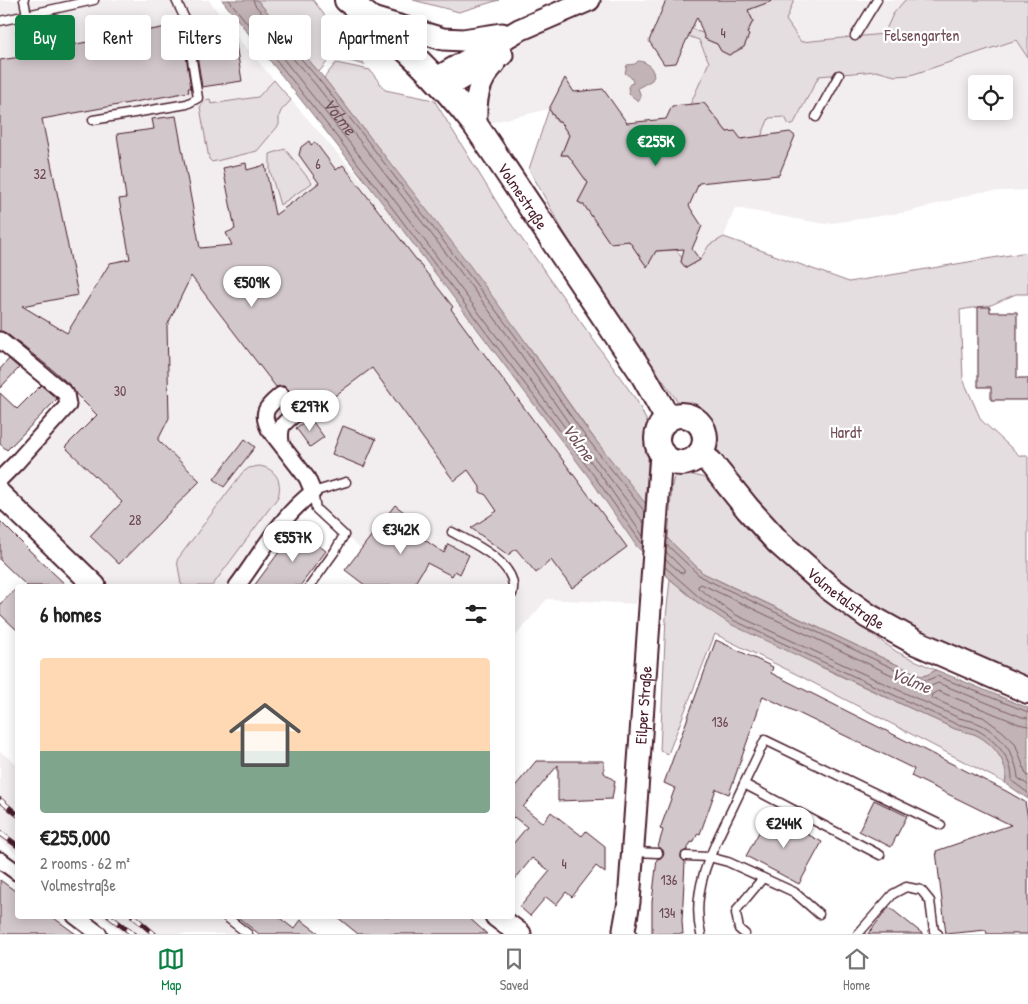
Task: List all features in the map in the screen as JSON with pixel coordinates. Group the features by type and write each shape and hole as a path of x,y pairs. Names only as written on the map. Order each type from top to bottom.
{"main road":[{"name":"Volmestraße","path":"347,0 366,15"},
{"name":"Volmestraße","path":"416,60 440,84 476,126 642,373 668,419"},
{"path":"682,415 691,417 701,426 704,433 705,442 700,454 688,463 664,465 657,445 659,429 668,419 682,415"},
{"name":"Volmetalstraße","path":"700,454 710,462 778,542 831,589 868,616 915,642 1028,691"}],"street":[{"path":"440,84 519,30 587,1"},
{"path":"440,84 501,56 534,37 587,1"},
{"path":"427,34 443,39 463,40 519,30"},
{"path":"476,126 475,105 478,88 487,71 501,56"},
{"path":"0,340 66,394 68,405 0,479"},
{"path":"238,584 276,530 301,501 313,492 307,478 269,429 265,421 265,413 268,406 281,395"},
{"path":"281,443 282,425 295,414"},
{"name":"Eilper Straße","path":"622,933 629,902 653,580 664,465"},
{"path":"0,494 93,584"},
{"path":"0,860 15,871"},
{"path":"79,919 99,934"},
{"path":"500,919 520,934"}],"lane":[{"path":"24,0 27,15 94,0"},
{"path":"93,120 187,104 198,98 186,20 176,0"},
{"path":"855,36 877,0"},
{"path":"0,21 15,18"},
{"path":"816,118 839,74"},
{"path":"311,584 344,536 316,509 313,492 346,482"},
{"path":"452,532 494,557 511,573 513,584"},
{"path":"701,934 699,909 701,883 709,857 765,740 941,825"},
{"path":"744,784 880,855"},
{"path":"633,852 658,853"},
{"path":"686,856 709,857 728,862 794,892 819,914"},
{"path":"745,934 739,929 736,913 763,878"},
{"path":"858,934 893,894 906,887 921,890 930,901 934,931 938,934"},
{"path":"229,919 248,934"}],"shaded area":[{"path":"0,0 209,0 220,15 161,15 161,60 239,60 239,39 249,51 249,60 257,60 377,196 591,480 637,547 653,580 635,604 547,599 515,637 515,584 406,584 344,535 316,509 313,493 239,584 93,584 0,494 0,479 68,405 0,340"},
{"path":"589,0 905,0 893,14 911,75 1016,40 1028,58 1028,190 980,192 908,212 825,224 735,208 724,237 709,245 700,260 686,268 681,262 644,264 629,241 610,243 584,205 578,202 561,155 558,122 549,109 476,126 501,57"},
{"path":"0,751 15,763 15,852 0,840"},
{"path":"104,919 219,919 238,934 124,934"}],"green space":[{"path":"257,0 313,0 324,15 321,15 321,60 329,60 319,72 309,60 311,60 311,15 270,15"},
{"path":"413,0 499,0 459,12"},
{"name":"Felsengarten","path":"773,0 794,0 786,20 801,42 884,34 893,14 905,0 1028,0 1028,58 1016,40 911,75 895,76 876,71 819,76 793,125 789,125 785,117 769,118 761,137 741,139 727,132 704,103 690,105 709,62 699,40 688,36 692,27 696,31 703,33 705,39 717,44 721,51 729,55 744,47 748,36 747,33 753,21 748,10"},
{"path":"347,60 361,60 365,65"},
{"path":"336,63 370,70 385,90 434,100 504,214 637,401 648,424 645,503 596,440 534,353 422,204 324,78"},
{"path":"274,80 291,100 281,111 279,125 257,151 212,162 209,159 200,107 206,100 210,99 211,104 258,97"},
{"name":"Hardt","path":"549,109 557,122 560,122 569,135 561,155 568,155 588,183 578,202 584,205 610,243 629,241 645,264 649,263 656,251 676,250 686,268 700,260 709,245 724,237 849,282 1028,252 1028,294 1016,294 991,305 960,310 963,379 981,420 1020,456 1028,456 1028,680 906,624 869,600 814,560 753,501 706,442 582,265 529,169"},
{"path":"285,149 312,183 280,205 270,171 270,154"},
{"path":"284,401 291,410 281,419 274,418 272,416 273,409"},
{"path":"265,467 273,472 279,486 278,497 213,584 181,584 177,560 242,473 249,468"},
{"path":"682,472 705,478 738,514 757,540 822,599 897,652 936,670 921,676 703,573 668,539 672,485 674,477"},
{"path":"670,579 697,602 821,667 955,729 980,737 993,748 1002,761 1005,768 1005,783 802,677 715,634 668,754 660,751 666,617"}],"water":[{"path":"222,0 257,0 270,15 249,15 249,34 239,21 239,15 234,15"},
{"name":"Volme","path":"269,60 309,60 324,78 465,259 586,428 645,503 668,539 703,573 921,676 936,670 1028,708 1028,799 1005,783 1005,768 1002,761 993,748 980,737 955,729 730,624 697,602 670,579 637,547 591,480 377,196"},
{"path":"638,61 644,62 649,66 654,76 652,80 638,88 641,97 638,101 629,94 628,87 633,83 631,78 625,73 627,65 635,64"}],"building":[{"path":"666,0 772,1 748,10 753,21 747,33 749,35 744,47 729,55 721,51 717,44 705,39 697,17 676,63 664,64 649,41"},
{"path":"161,28 161,60 187,60 191,88 188,88 189,92 42,119 78,295 22,306 67,333 110,263 130,259 119,199 126,198 117,134 154,129 152,119 176,116 200,248 232,245 226,233 235,229 223,168 246,163 247,170 265,165 275,215 319,183 299,155 301,147 309,141 311,145 315,142 336,170 343,165 453,307 451,309 627,547 572,588 551,560 536,573 516,549 508,555 471,528 497,511 486,495 480,492 480,487 468,470 454,481 372,368 301,421 304,413 302,408 294,405 290,406 287,402 290,398 288,389 284,386 276,387 191,276 167,326 169,418 158,440 200,481 119,564 90,536 122,502 65,447 97,415 76,394 72,387 54,371 6,333 0,331 0,60 15,58 15,60 75,60 75,44 85,42 85,60 151,60 151,30"},
{"path":"198,60 239,60 242,81 202,87"},
{"path":"565,78 574,92 603,89 627,123 666,119 672,106 704,103 727,132 735,131 741,139 790,132 795,136 779,175 699,183 689,206 702,226 692,249 700,260 686,268 681,262 684,249 656,251 647,267 629,241 610,243 584,205 578,202 588,183 568,155 561,155 569,135 549,109"},
{"path":"978,307 990,307 990,312 1017,312 1017,378 1028,378 1028,400 991,400 991,387 978,387"},
{"path":"9,359 19,368 0,388 0,369"},
{"path":"41,385 57,399 7,450 0,444 0,393 17,409"},
{"path":"310,418 324,437 310,447 296,428"},
{"path":"343,426 376,439 364,467 332,454"},
{"path":"245,439 255,447 224,487 214,479"},
{"path":"395,505 414,520 407,528 444,553 448,544 469,555 460,574 455,571 452,576 427,563 414,584 363,584 345,570"},
{"path":"0,521 65,584 25,584 0,560"},
{"path":"296,529 326,551 301,584 255,584"},
{"path":"15,590 15,628 0,614 0,604"},
{"path":"716,640 773,667 771,673 1025,802 1028,819 1028,934 987,934 986,930 946,934 936,851 1011,825 911,776 914,769 763,696 729,794 716,789 700,834 698,833 687,850 681,853 681,858 685,862 683,934 652,934 652,902 657,859 661,858 664,854 663,850 658,847 663,830 660,829 675,788 664,783"},
{"path":"536,761 604,761 604,773 615,781 612,799 558,801 558,765 523,807 543,823 551,812 582,836 586,831 605,846 605,873 596,866 572,897 566,892 556,905 546,897 530,916 520,907 550,871 532,858 515,879 515,841 527,827 515,818 515,786"},
{"path":"874,800 907,816 891,847 859,831"},
{"path":"769,814 822,842 799,884 746,856"},
{"path":"0,880 15,891 15,919 55,919 76,934 0,934"},
{"path":"889,907 923,934 868,934"},
{"path":"240,919 281,919 294,929 301,920 320,934 259,934"},
{"path":"340,919 470,919 487,934 358,934"}],"railway":[{"path":"0,800 15,812"},
{"path":"0,833 15,844"},
{"path":"113,919 133,934"},
{"path":"136,919 154,934"}]}
